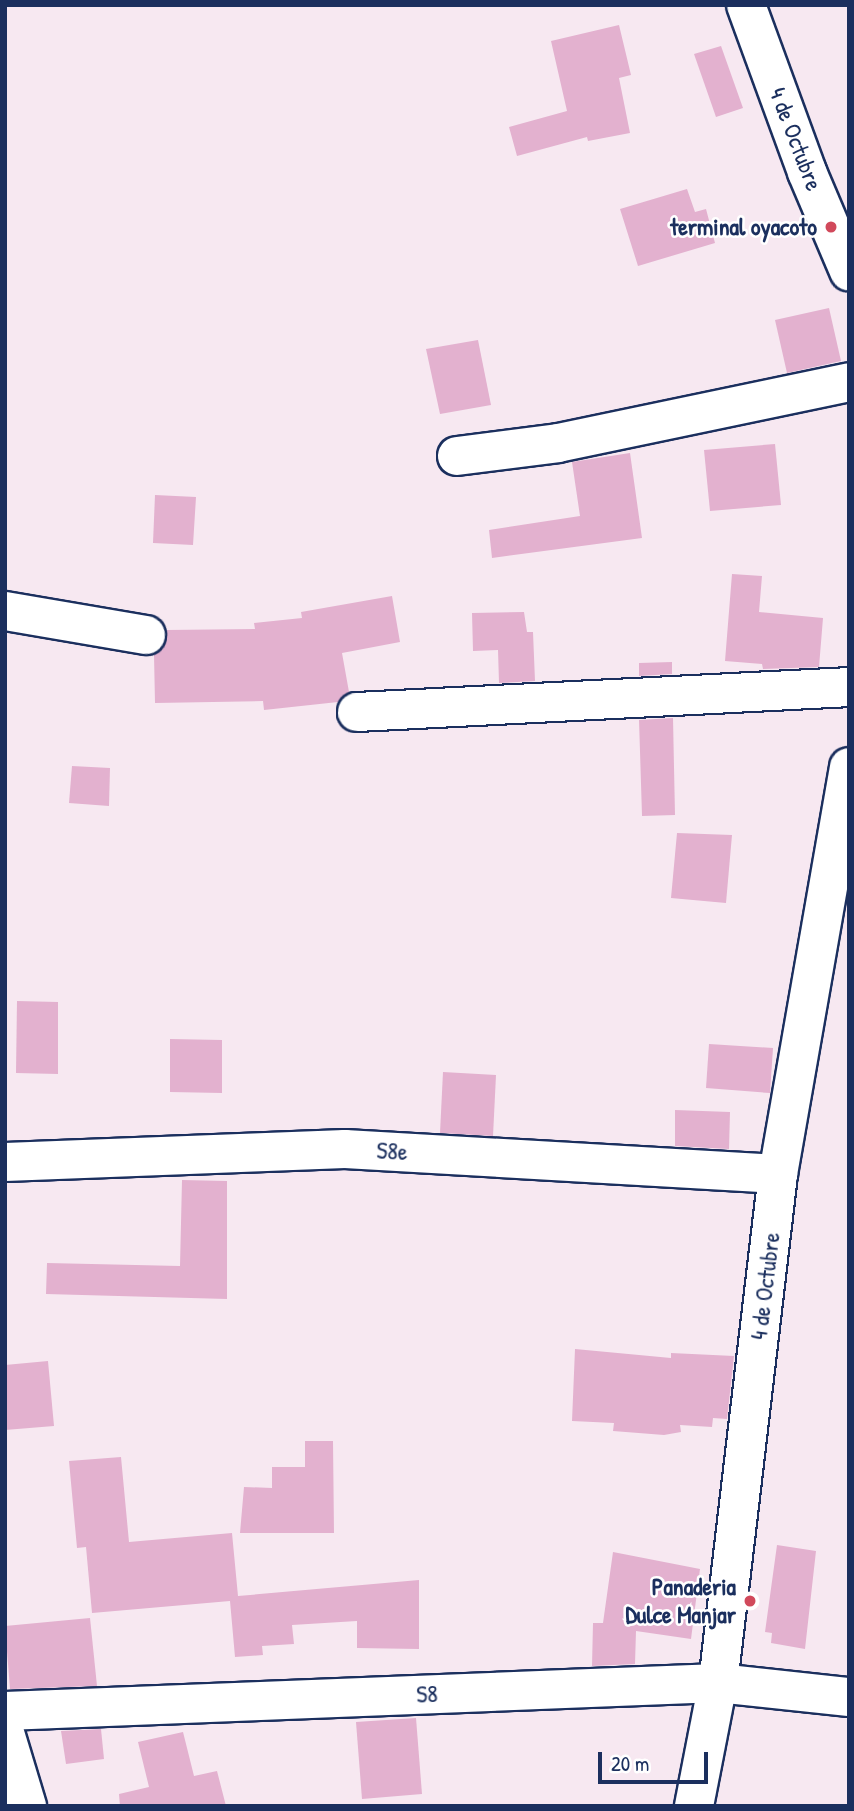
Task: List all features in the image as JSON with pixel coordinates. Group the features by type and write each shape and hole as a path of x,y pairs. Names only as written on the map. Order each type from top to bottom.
{"street":[{"name":"4 de Octubre","path":"746,5 807,172 849,271"},
{"path":"457,456 558,443 849,382"},
{"path":"5,611 146,635"},
{"path":"357,712 849,687"},
{"name":"4 de Octubre","path":"694,1806 718,1683 778,1174 849,767"},
{"name":"S8e","path":"5,1162 345,1149 778,1174"},
{"name":"S8","path":"5,1711 718,1683 849,1697"},
{"path":"5,1732 27,1806"}],"building":[{"path":"619,25 631,75 619,78 630,133 588,141 587,137 517,156 509,127 567,111 551,41"},
{"path":"721,46 743,108 716,117 694,54"},
{"path":"687,189 695,212 706,209 715,243 638,266 620,209"},
{"path":"829,308 841,361 787,373 775,320"},
{"path":"478,340 491,405 440,414 426,349"},
{"path":"775,444 781,505 710,511 704,450"},
{"path":"630,453 642,538 492,558 489,530 580,516 572,462"},
{"path":"155,495 196,497 193,545 153,543"},
{"path":"732,574 762,576 759,612 823,618 819,667 763,669 762,664 725,661"},
{"path":"392,596 400,642 342,653 349,692 338,702 264,710 263,701 155,703 154,655 163,648 167,630 255,629 254,623 302,618 301,612"},
{"path":"524,612 527,632 533,632 535,681 499,683 498,650 473,651 472,613"},
{"path":"672,662 672,674 639,676 639,663"},
{"path":"673,718 675,815 642,816 639,720"},
{"path":"72,766 110,768 109,806 69,803"},
{"path":"677,833 732,835 726,903 671,898"},
{"path":"17,1001 58,1002 58,1074 16,1073"},
{"path":"170,1039 222,1040 222,1093 170,1092"},
{"path":"709,1044 773,1048 770,1093 706,1088"},
{"path":"443,1072 496,1075 493,1136 440,1133"},
{"path":"675,1110 730,1112 729,1149 675,1146"},
{"path":"182,1180 227,1181 227,1299 46,1294 47,1263 180,1266"},
{"path":"575,1349 671,1358 671,1353 734,1356 727,1419 713,1418 712,1427 680,1425 681,1432 664,1435 613,1431 614,1423 572,1421"},
{"path":"48,1361 54,1426 5,1430 5,1365"},
{"path":"305,1441 333,1441 334,1533 240,1533 244,1487 272,1488 272,1467 305,1467"},
{"path":"121,1457 129,1542 232,1533 238,1596 419,1580 419,1649 357,1648 357,1621 292,1625 294,1644 262,1646 263,1655 235,1657 230,1601 92,1613 86,1547 77,1548 69,1461"},
{"path":"777,1545 816,1551 805,1649 771,1643 772,1633 765,1632"},
{"path":"613,1552 700,1569 691,1639 636,1631 635,1664 592,1666 593,1623 603,1623"},
{"path":"90,1618 97,1686 10,1689 5,1626"},
{"path":"416,1718 422,1794 362,1799 356,1722"},
{"path":"101,1729 104,1759 66,1764 61,1731"},
{"path":"183,1732 194,1776 217,1771 226,1806 120,1806 119,1794 149,1787 138,1742"}],"place":[{"name":"terminal oyacoto","path":"831,227"},
{"name":"Panaderia Dulce Manjar","path":"750,1601"}]}
